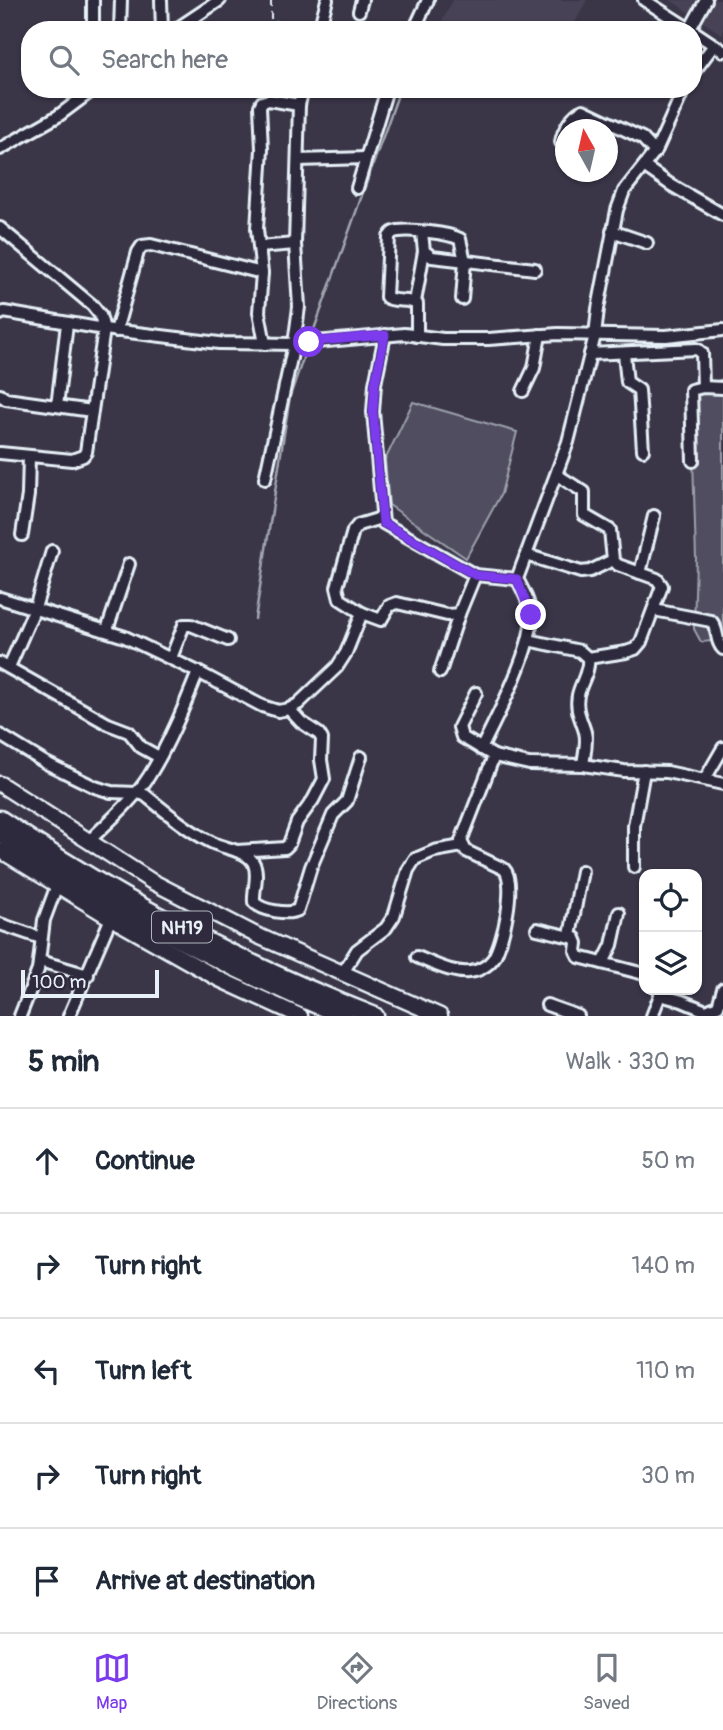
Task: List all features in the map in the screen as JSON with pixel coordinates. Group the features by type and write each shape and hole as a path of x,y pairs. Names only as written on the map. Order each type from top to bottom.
{"highway":[{"name":"NH19","path":"0,819 152,912 260,966 375,1016"},
{"name":"NH19","path":"0,834 87,888 187,944 343,1016"}],"main road":[{"path":"0,784 151,881 256,935 440,1016"},
{"path":"0,850 111,918 276,1012 300,1016"}],"street":[{"path":"93,0 93,21"},
{"path":"120,21 121,0"},
{"path":"160,0 161,21"},
{"path":"187,21 220,0"},
{"path":"321,21 327,0"},
{"path":"418,21 428,0"},
{"path":"644,0 677,21"},
{"path":"696,21 706,0"},
{"path":"702,37 718,48 702,64"},
{"path":"0,149 58,116 82,98"},
{"path":"265,478 294,344 299,307 295,244 301,98"},
{"path":"357,188 384,98"},
{"path":"481,749 504,702 528,640 531,615 517,579 568,442 595,335 611,230 624,191 655,152 680,98"},
{"path":"265,344 259,312 262,273 257,229 262,149 260,106 262,102 269,100 299,105"},
{"path":"572,119 577,112 583,110 602,119"},
{"path":"618,127 642,138 655,152"},
{"path":"298,160 366,158"},
{"path":"645,167 723,215"},
{"path":"0,228 92,305 110,330"},
{"path":"611,230 647,243"},
{"path":"415,302 389,300 386,297 389,237 397,231 460,239 465,261 462,299"},
{"path":"417,336 419,308 415,302 424,251 422,233"},
{"path":"260,247 295,244"},
{"path":"0,453 72,460 86,452 110,330 142,246 151,245 262,273"},
{"path":"424,251 432,257 535,269"},
{"path":"0,314 4,312 67,324 219,343 294,344 385,335 443,339 540,335 666,336 723,330"},
{"path":"57,406 67,324"},
{"path":"385,335 375,384 373,412 383,523 475,575 517,579"},
{"path":"523,391 534,368 540,335"},
{"path":"590,354 701,351 703,387"},
{"path":"624,354 627,382 635,386 640,398 643,450"},
{"path":"694,461 691,393 694,388 723,387"},
{"path":"0,395 6,399 92,411"},
{"path":"22,535 28,495 29,456"},
{"path":"557,475 583,492 584,514 610,530 613,560 618,565 661,582 654,610 641,642 635,649 588,658"},
{"path":"640,573 653,516"},
{"path":"381,518 358,525 353,531 337,587 340,599 362,613 380,620 389,606 397,603 447,615 459,614"},
{"path":"52,551 35,608 4,665 108,724 129,732 141,747 159,757"},
{"path":"526,555 581,572 590,572 613,560"},
{"path":"107,630 129,564"},
{"path":"440,671 475,575"},
{"path":"0,598 107,630 198,672 262,706 278,711 298,704 337,667 346,653 362,613"},
{"path":"654,610 711,621 716,627 719,644 723,649"},
{"path":"171,659 184,625 191,625 229,640"},
{"path":"528,640 580,651 588,658 588,669 577,706 579,720 586,735 583,765"},
{"path":"89,841 137,793 159,757 198,672"},
{"path":"476,693 459,727 459,733 494,756 529,764 583,765 723,783"},
{"path":"234,851 285,848 297,822 324,779 322,738 293,716 289,709"},
{"path":"0,735 46,763 95,787 111,792 145,795 188,829 212,843 246,855 255,867 254,897 258,906 295,912 300,905 311,867 333,814 347,801 361,757"},
{"path":"705,779 723,748"},
{"path":"417,957 463,972 474,971 492,961 497,950 510,889 509,874 505,869 466,851 462,846 461,835 494,756"},
{"path":"634,867 634,826 644,771"},
{"path":"342,974 357,950 386,928 394,916 408,870 415,859 434,851 462,846"},
{"path":"570,936 582,871"},
{"path":"20,1016 40,961 44,920 58,885"},
{"path":"603,963 612,945 619,913"},
{"path":"69,1016 111,918"},
{"path":"0,924 41,938"},
{"path":"537,929 577,940 576,955 639,973"},
{"path":"40,961 88,975"},
{"path":"666,995 706,1011 718,1006 723,989"},
{"path":"652,1016 660,995"},
{"path":"547,1005 578,1016"}],"path":[{"path":"271,0 271,19 276,21"}],"shaded area":[{"path":"453,0 587,0 576,21 442,21"},
{"path":"670,0 723,0 723,35"},
{"path":"723,379 723,640 701,642 694,629 696,559 691,390"},
{"path":"413,402 517,432 501,494 466,558 389,505 385,460"}],"waterway":[{"path":"426,21 434,0"},
{"path":"311,338 397,98"},
{"path":"255,619 290,396 307,347"}],"route":[{"path":"309,342 385,335 375,384 373,412 383,523 475,575 517,579 531,615"}]}
